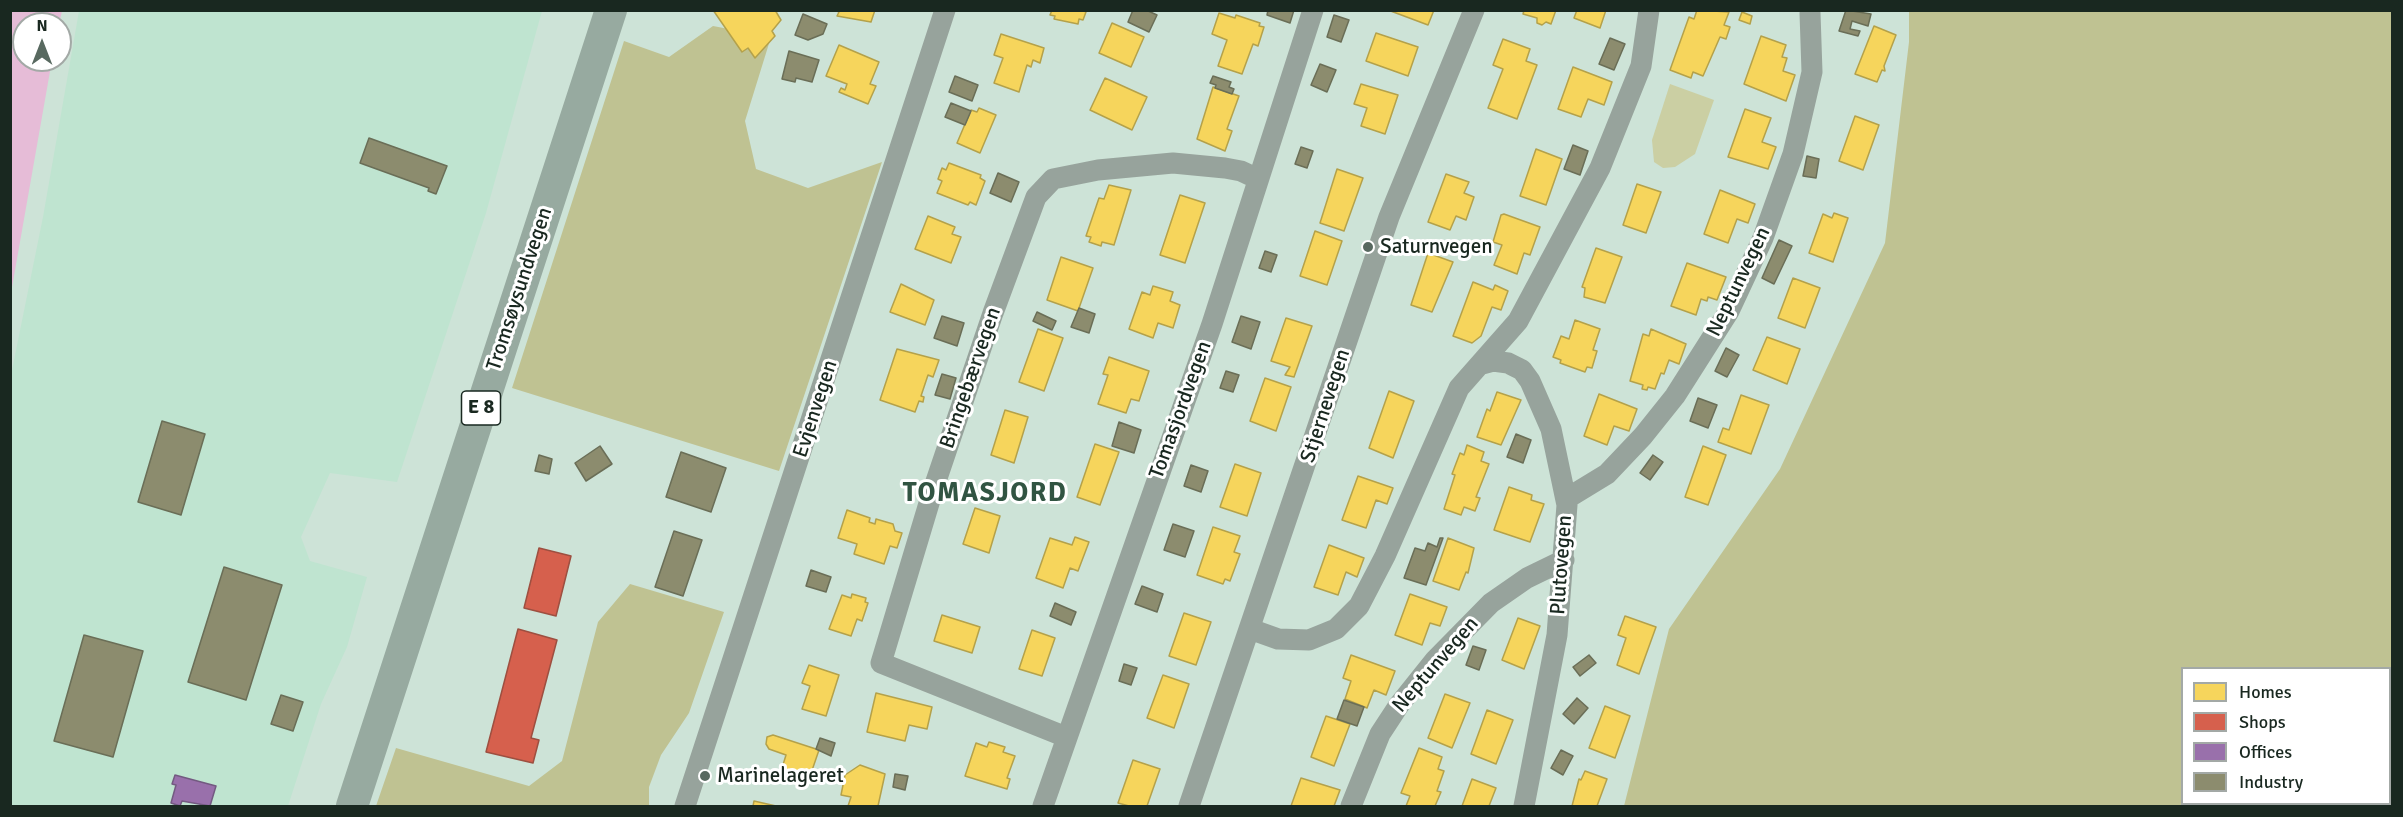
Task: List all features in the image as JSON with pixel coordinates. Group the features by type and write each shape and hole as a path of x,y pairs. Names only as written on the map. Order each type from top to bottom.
{"highway":[{"name":"Tromsøysundvegen","path":"352,807 611,10"}],"street":[{"name":"Evjenvegen","path":"685,807 945,10"},
{"name":"Tomasjordvegen","path":"1043,807 1212,324 1312,10"},
{"name":"Stjernevegen","path":"1189,807 1389,217 1474,10"},
{"path":"1250,629 1278,639 1309,640 1336,629 1354,613 1385,556 1459,388 1470,372 1482,364 1518,321 1600,168 1641,66 1649,10"},
{"name":"Neptunvegen","path":"1566,499 1607,474 1643,436 1675,396 1729,311 1763,238 1793,154 1812,72 1810,13"},
{"name":"Bringebærvegen","path":"1066,737 881,663 933,490 993,313 1036,197 1053,179 1098,170 1173,163 1196,163 1241,171 1258,179"},
{"name":"Plutovegen","path":"1482,364 1508,363 1521,370 1530,381 1551,429 1566,499 1564,560 1557,636 1524,807"},
{"name":"Neptunvegen","path":"1351,807 1380,734 1399,705 1435,660 1491,603 1527,578 1564,560"}],"shaded area":[{"path":"11,10 62,11 12,12 12,72 50,72 11,293"},
{"path":"79,11 542,11 486,213 397,482 330,473 301,537 310,561 367,577 347,647 321,704 288,806 11,806 11,375 43,217 68,72 72,72 72,51"},
{"path":"1909,11 2392,11 2392,806 1624,806 1669,629 1780,469 1885,243 1909,42"},
{"path":"713,26 771,37 745,121 756,169 808,188 882,162 779,471 512,388 624,41 669,57"},
{"path":"1670,84 1714,100 1695,154 1675,167 1663,168 1654,162 1652,140"},
{"path":"630,584 724,612 689,713 661,755 649,787 649,806 376,806 396,748 529,786 562,761 598,622"}],"building: Homes":[{"path":"713,10 775,10 781,20 772,31 775,36 755,58 748,48 742,52"},
{"path":"835,10 875,10 871,22 837,16 839,12"},
{"path":"1052,10 1086,12 1083,20 1079,19 1078,24 1054,19 1055,16 1050,15"},
{"path":"1388,10 1434,10 1428,25"},
{"path":"1524,10 1556,10 1551,24 1546,22 1542,25 1537,23 1537,18 1523,14"},
{"path":"1577,10 1606,10 1600,28 1574,18"},
{"path":"1697,10 1729,12 1724,25 1730,27 1726,39 1720,37 1703,76 1693,72 1691,78 1670,70 1689,17 1694,19"},
{"path":"1742,12 1752,16 1750,24 1739,20"},
{"path":"1219,13 1235,18 1236,15 1260,23 1259,26 1264,27 1258,46 1253,44 1242,74 1218,66 1227,40 1212,34"},
{"path":"1112,23 1144,37 1131,67 1099,53"},
{"path":"1874,26 1896,35 1884,66 1885,71 1882,70 1877,82 1855,74"},
{"path":"1376,33 1418,47 1408,76 1366,61"},
{"path":"1001,34 1044,48 1040,63 1033,60 1031,67 1027,65 1019,92 994,83 1003,58 994,55"},
{"path":"1761,36 1786,45 1782,57 1787,58 1783,71 1795,75 1786,101 1744,84"},
{"path":"1503,39 1530,49 1526,61 1537,65 1517,119 1488,108 1503,69 1493,65"},
{"path":"839,45 879,62 870,84 876,86 868,104 839,92 841,88 845,90 847,84 826,76"},
{"path":"1573,67 1612,82 1604,105 1588,99 1581,117 1558,109"},
{"path":"1105,78 1147,97 1132,130 1090,110"},
{"path":"1361,84 1398,95 1385,134 1361,126 1367,108 1354,104"},
{"path":"1213,87 1239,96 1227,129 1232,131 1225,151 1197,139"},
{"path":"979,108 996,115 980,153 957,143 971,110 977,112"},
{"path":"1745,109 1771,118 1762,142 1776,147 1768,169 1728,157"},
{"path":"1855,116 1879,125 1863,170 1839,161"},
{"path":"1536,149 1562,159 1546,205 1520,196"},
{"path":"949,163 981,175 980,178 985,181 976,205 970,202 968,205 937,193 942,181 938,179 942,168 946,170"},
{"path":"1337,169 1363,178 1344,231 1320,223"},
{"path":"1446,174 1469,182 1464,193 1474,197 1466,220 1456,216 1450,230 1428,222"},
{"path":"1637,184 1661,192 1646,233 1623,225"},
{"path":"1109,185 1131,190 1114,245 1102,242 1101,246 1089,242 1091,237 1086,236 1099,198 1104,199"},
{"path":"1720,190 1755,204 1748,223 1737,219 1728,243 1704,234"},
{"path":"1180,195 1205,203 1185,263 1160,255"},
{"path":"1834,213 1848,218 1833,262 1809,253 1823,214 1832,218"},
{"path":"1504,214 1540,227 1530,255 1524,253 1517,274 1494,265 1502,245 1493,242 1501,215"},
{"path":"928,216 955,227 952,234 961,237 951,263 915,249"},
{"path":"1315,231 1342,241 1327,285 1300,276"},
{"path":"1596,248 1622,257 1605,303 1584,297 1585,288 1582,287"},
{"path":"1428,253 1453,262 1432,312 1411,305"},
{"path":"1061,257 1093,268 1078,311 1047,300"},
{"path":"1687,263 1726,277 1717,300 1708,297 1707,301 1701,299 1696,315 1671,306"},
{"path":"1793,278 1820,288 1805,328 1778,318"},
{"path":"1473,282 1493,290 1495,285 1508,291 1501,310 1492,307 1481,336 1472,343 1453,336"},
{"path":"901,284 934,300 925,325 890,312"},
{"path":"1153,286 1173,292 1170,301 1180,305 1173,328 1158,323 1153,338 1129,329 1142,292 1150,295"},
{"path":"1286,318 1312,326 1294,377 1285,375 1290,367 1271,361"},
{"path":"1575,320 1600,329 1593,350 1597,351 1592,368 1587,367 1585,372 1560,363 1561,360 1553,357 1561,336 1569,339"},
{"path":"1038,329 1063,338 1044,391 1019,382"},
{"path":"1651,329 1686,344 1679,364 1669,360 1655,389 1648,387 1647,390 1642,389 1643,385 1630,381 1643,334 1649,336"},
{"path":"1767,337 1800,349 1787,384 1753,370"},
{"path":"897,349 939,360 933,377 928,375 921,396 924,397 923,402 919,401 915,412 880,400"},
{"path":"1109,357 1149,371 1139,401 1131,399 1126,413 1098,404 1108,375 1103,374"},
{"path":"1265,378 1291,387 1276,431 1250,421"},
{"path":"1389,391 1414,401 1393,458 1369,448"},
{"path":"1497,392 1521,400 1501,445 1477,437 1487,409 1490,411"},
{"path":"1599,394 1637,409 1629,431 1614,426 1607,445 1584,436"},
{"path":"1741,395 1769,405 1751,454 1718,442 1723,428 1729,430"},
{"path":"1005,410 1028,417 1014,463 991,455"},
{"path":"1095,444 1119,452 1100,505 1077,497"},
{"path":"1467,445 1484,452 1481,461 1489,464 1476,497 1480,498 1475,511 1464,507 1461,515 1444,509 1455,475 1452,474 1460,453 1464,455"},
{"path":"1703,446 1726,455 1708,505 1685,497"},
{"path":"1235,464 1261,473 1247,516 1220,507"},
{"path":"1358,476 1393,488 1387,504 1376,500 1366,528 1342,520"},
{"path":"1509,487 1532,495 1531,500 1544,504 1530,542 1494,530"},
{"path":"975,508 1000,516 989,553 963,544"},
{"path":"847,510 870,518 869,522 875,524 876,519 893,524 895,531 902,533 897,548 890,546 884,564 854,554 857,544 838,538"},
{"path":"1213,527 1240,536 1234,552 1240,554 1230,581 1225,579 1223,584 1197,575"},
{"path":"1075,537 1089,542 1078,571 1070,568 1063,588 1036,578 1050,538 1072,545"},
{"path":"1448,538 1474,548 1468,573 1466,572 1459,590 1433,581"},
{"path":"1329,545 1364,558 1357,577 1346,572 1338,595 1314,587"},
{"path":"852,594 866,598 865,602 868,603 862,621 857,619 851,636 829,629 842,595 851,598"},
{"path":"1410,594 1447,607 1440,626 1430,623 1422,645 1395,635"},
{"path":"1184,613 1211,622 1196,665 1169,656"},
{"path":"942,615 980,627 972,653 934,641"},
{"path":"1625,616 1656,627 1639,674 1617,665 1626,638 1618,635"},
{"path":"1518,618 1540,626 1524,669 1502,660"},
{"path":"1032,630 1055,638 1042,676 1019,669"},
{"path":"1351,655 1395,671 1386,695 1374,690 1367,708 1345,699 1351,681 1343,678"},
{"path":"809,665 839,675 826,716 802,709 810,686 802,683"},
{"path":"1163,675 1189,684 1174,728 1147,718"},
{"path":"876,693 932,707 927,729 909,725 905,741 867,732"},
{"path":"1445,694 1470,703 1452,748 1428,738"},
{"path":"1605,706 1630,716 1615,758 1589,748"},
{"path":"1487,710 1513,720 1496,764 1471,754"},
{"path":"1326,716 1350,724 1334,766 1311,757"},
{"path":"773,735 819,750 807,785 785,777 787,770 782,768 786,755 769,749 766,744 767,737"},
{"path":"989,742 1005,747 1003,752 1015,756 1007,778 1010,779 1007,789 965,776 976,743 987,747"},
{"path":"1419,748 1442,757 1438,769 1444,771 1437,791 1441,792 1435,806 1406,806 1410,796 1401,793"},
{"path":"1133,760 1160,769 1147,806 1129,806 1118,803"},
{"path":"860,765 885,774 878,806 848,806 851,797 841,795 845,775"},
{"path":"1585,771 1607,779 1597,806 1572,806 1579,779 1581,780"},
{"path":"1301,778 1340,790 1334,806 1291,806"},
{"path":"1472,779 1496,788 1489,806 1462,806"},
{"path":"754,801 776,806 753,806"}],"building: Shops":[{"path":"539,548 571,556 556,616 524,608"},
{"path":"518,629 557,640 531,738 539,740 533,763 486,752"}],"building: Offices":[{"path":"175,775 216,786 210,806 182,801 180,806 171,803 176,785 172,784"}],"building: Industry":[{"path":"1133,10 1146,10 1157,15 1149,32 1128,22"},
{"path":"1268,10 1294,10 1290,23 1267,15"},
{"path":"1846,10 1871,14 1868,26 1852,21 1850,29 1860,31 1858,36 1839,31"},
{"path":"803,14 827,24 823,34 808,40 795,35"},
{"path":"1334,15 1349,20 1341,42 1327,37"},
{"path":"1610,38 1625,44 1614,70 1599,64"},
{"path":"789,51 819,60 812,82 796,78 795,82 782,79"},
{"path":"1320,64 1336,70 1327,92 1311,85"},
{"path":"955,76 978,85 972,101 949,92"},
{"path":"1213,76 1231,82 1229,87 1234,89 1232,94 1215,88 1216,85 1210,83"},
{"path":"951,103 971,111 965,125 945,117"},
{"path":"369,138 447,166 436,194 428,191 429,188 360,163"},
{"path":"1573,145 1588,151 1580,175 1564,169"},
{"path":"1301,147 1313,151 1307,168 1295,164"},
{"path":"1807,156 1819,159 1816,178 1803,176"},
{"path":"998,173 1019,182 1011,202 990,193"},
{"path":"1779,240 1792,246 1774,284 1762,278"},
{"path":"1265,251 1277,255 1271,272 1259,268"},
{"path":"1079,308 1095,314 1089,333 1071,327"},
{"path":"1037,312 1056,321 1052,330 1033,321"},
{"path":"942,316 964,323 957,346 934,338"},
{"path":"1241,316 1260,322 1251,349 1232,342"},
{"path":"1726,348 1739,355 1727,377 1715,371"},
{"path":"1226,371 1239,375 1233,392 1220,388"},
{"path":"942,374 956,378 950,399 935,395"},
{"path":"1698,398 1717,405 1708,428 1690,421"},
{"path":"162,421 205,434 181,515 138,502"},
{"path":"1119,422 1141,430 1134,453 1112,446"},
{"path":"1516,434 1531,440 1523,463 1507,457"},
{"path":"600,446 612,464 586,481 575,463"},
{"path":"681,452 726,468 711,512 666,497"},
{"path":"539,455 552,459 549,474 535,471"},
{"path":"1653,455 1663,462 1650,480 1640,473"},
{"path":"1191,465 1208,471 1201,492 1184,486"},
{"path":"1173,524 1194,531 1185,557 1164,550"},
{"path":"674,531 702,540 683,596 655,587"},
{"path":"1440,538 1443,538 1426,585 1404,578 1415,548 1425,551 1428,543 1437,547"},
{"path":"224,567 282,585 246,700 188,682"},
{"path":"811,570 831,577 826,592 806,586"},
{"path":"1142,586 1163,594 1157,612 1135,604"},
{"path":"1055,603 1076,612 1071,625 1050,616"},
{"path":"84,635 143,651 113,757 54,741"},
{"path":"1473,646 1486,650 1479,670 1466,665"},
{"path":"1589,655 1596,663 1580,676 1573,667"},
{"path":"1124,664 1137,668 1131,685 1119,681"},
{"path":"281,695 303,702 293,731 271,724"},
{"path":"1577,698 1588,708 1574,724 1563,714"},
{"path":"1344,700 1364,707 1357,726 1337,719"},
{"path":"820,738 835,743 831,756 816,749"},
{"path":"1561,750 1573,756 1563,775 1551,768"},
{"path":"895,774 908,776 905,790 893,787"}],"place":[{"name":"Saturnvegen","path":"1368,247"},
{"name":"Marinelageret","path":"705,776"}],"district":[{"name":"TOMASJORD","path":"985,494"}]}
